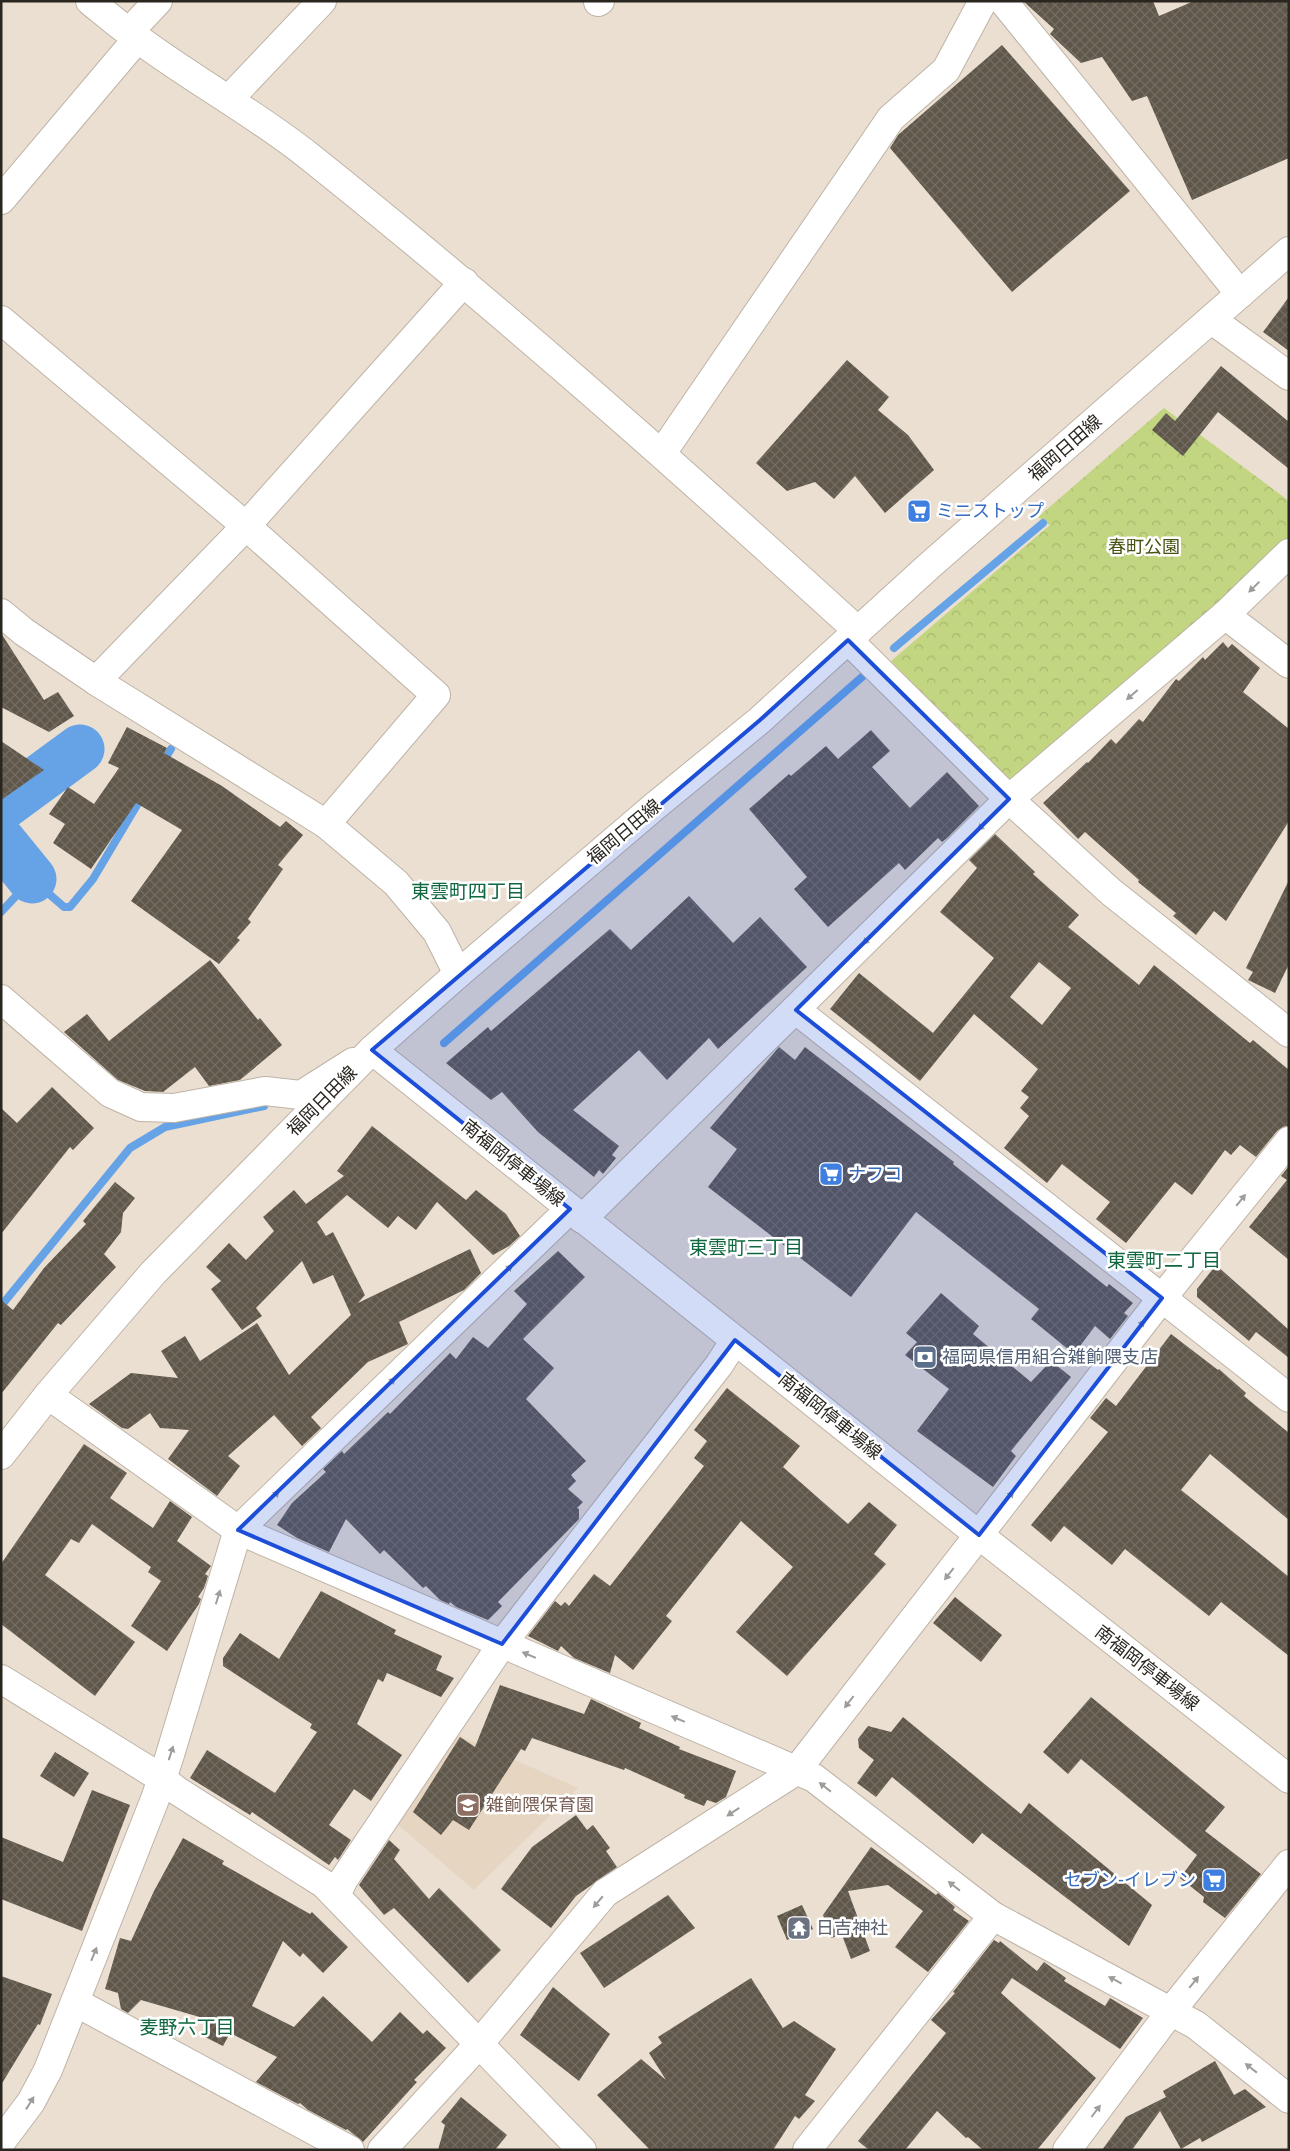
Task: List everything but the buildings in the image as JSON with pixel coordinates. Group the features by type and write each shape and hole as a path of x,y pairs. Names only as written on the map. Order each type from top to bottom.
{"street":[{"path":"90,1 133,35 230,99 307,155 464,282 662,453 853,635 1010,799 1111,892 1289,1033"},
{"path":"1,200 158,1"},
{"path":"230,99 322,1"},
{"path":"662,453 891,118 946,70 983,1"},
{"path":"1003,1 1240,294"},
{"name":"福岡日田線","path":"4,1447 153,1273 372,1050 648,812 760,720 929,566 1212,320 1289,250"},
{"path":"96,681 246,526 464,282"},
{"path":"1,320 246,526 436,695 326,824"},
{"path":"1212,320 1289,376"},
{"path":"1,2142 31,2102 48,2070 155,1799 238,1530 796,1010 1010,799 1225,615 1289,554"},
{"path":"1,613 24,632 96,681 326,824 396,883 437,932 458,974"},
{"path":"1225,615 1289,664"},
{"path":"1,999 110,1093 141,1107 174,1108 265,1091 301,1095 372,1050"},
{"path":"796,1010 1289,1398"},
{"name":"南福岡停車場線","path":"372,1050 979,1535 1289,1779"},
{"path":"382,2150 479,2044 605,1894 796,1771 1162,1298 1289,1141"},
{"path":"336,1895 344,1879 502,1644 719,1365 735,1340"},
{"path":"48,1395 238,1530 814,1778 993,1916 1196,2025 1289,2099"},
{"path":"1,1678 161,1778 324,1884 582,2150"},
{"path":"1066,2150 1171,2011 1289,1864"},
{"path":"807,2150 993,1916"},
{"path":"75,2002 350,2150"}],"highlighted area":[{"path":"848,640 1009,799 796,1010 1162,1298 979,1535 735,1340 502,1644 238,1530 570,1209 372,1050 760,720"}],"shaded area":[{"path":"454,1733 578,1788 474,1890 396,1823"}],"green space":[{"name":"春町公園","path":"1164,408 1289,501 1289,541 1022,782 1005,779 891,661 1050,525 1038,517"}],"waterway":[{"path":"894,648 1043,523"},
{"path":"444,1043 862,677"},
{"path":"1,807 80,749"},
{"path":"163,762 171,749"},
{"path":"1,912 32,879 64,907 70,907 93,879 143,795"},
{"path":"1,841 32,879"},
{"path":"1,1306 130,1148 165,1127 264,1106"}],"place":[{"name":"ミニストップ","path":"919,511"},
{"name":"ナフコ","path":"831,1174"},
{"name":"福岡県信用組合雑餉隈支店","path":"925,1357"},
{"name":"雑餉隈保育園","path":"468,1805"},
{"name":"セブン-イレブン","path":"1214,1880"},
{"name":"日吉神社","path":"799,1928"}],"district":[{"name":"東雲町四丁目","path":"468,891"},
{"name":"東雲町三丁目","path":"746,1247"},
{"name":"東雲町二丁目","path":"1164,1260"},
{"name":"麦野六丁目","path":"187,2027"}]}
